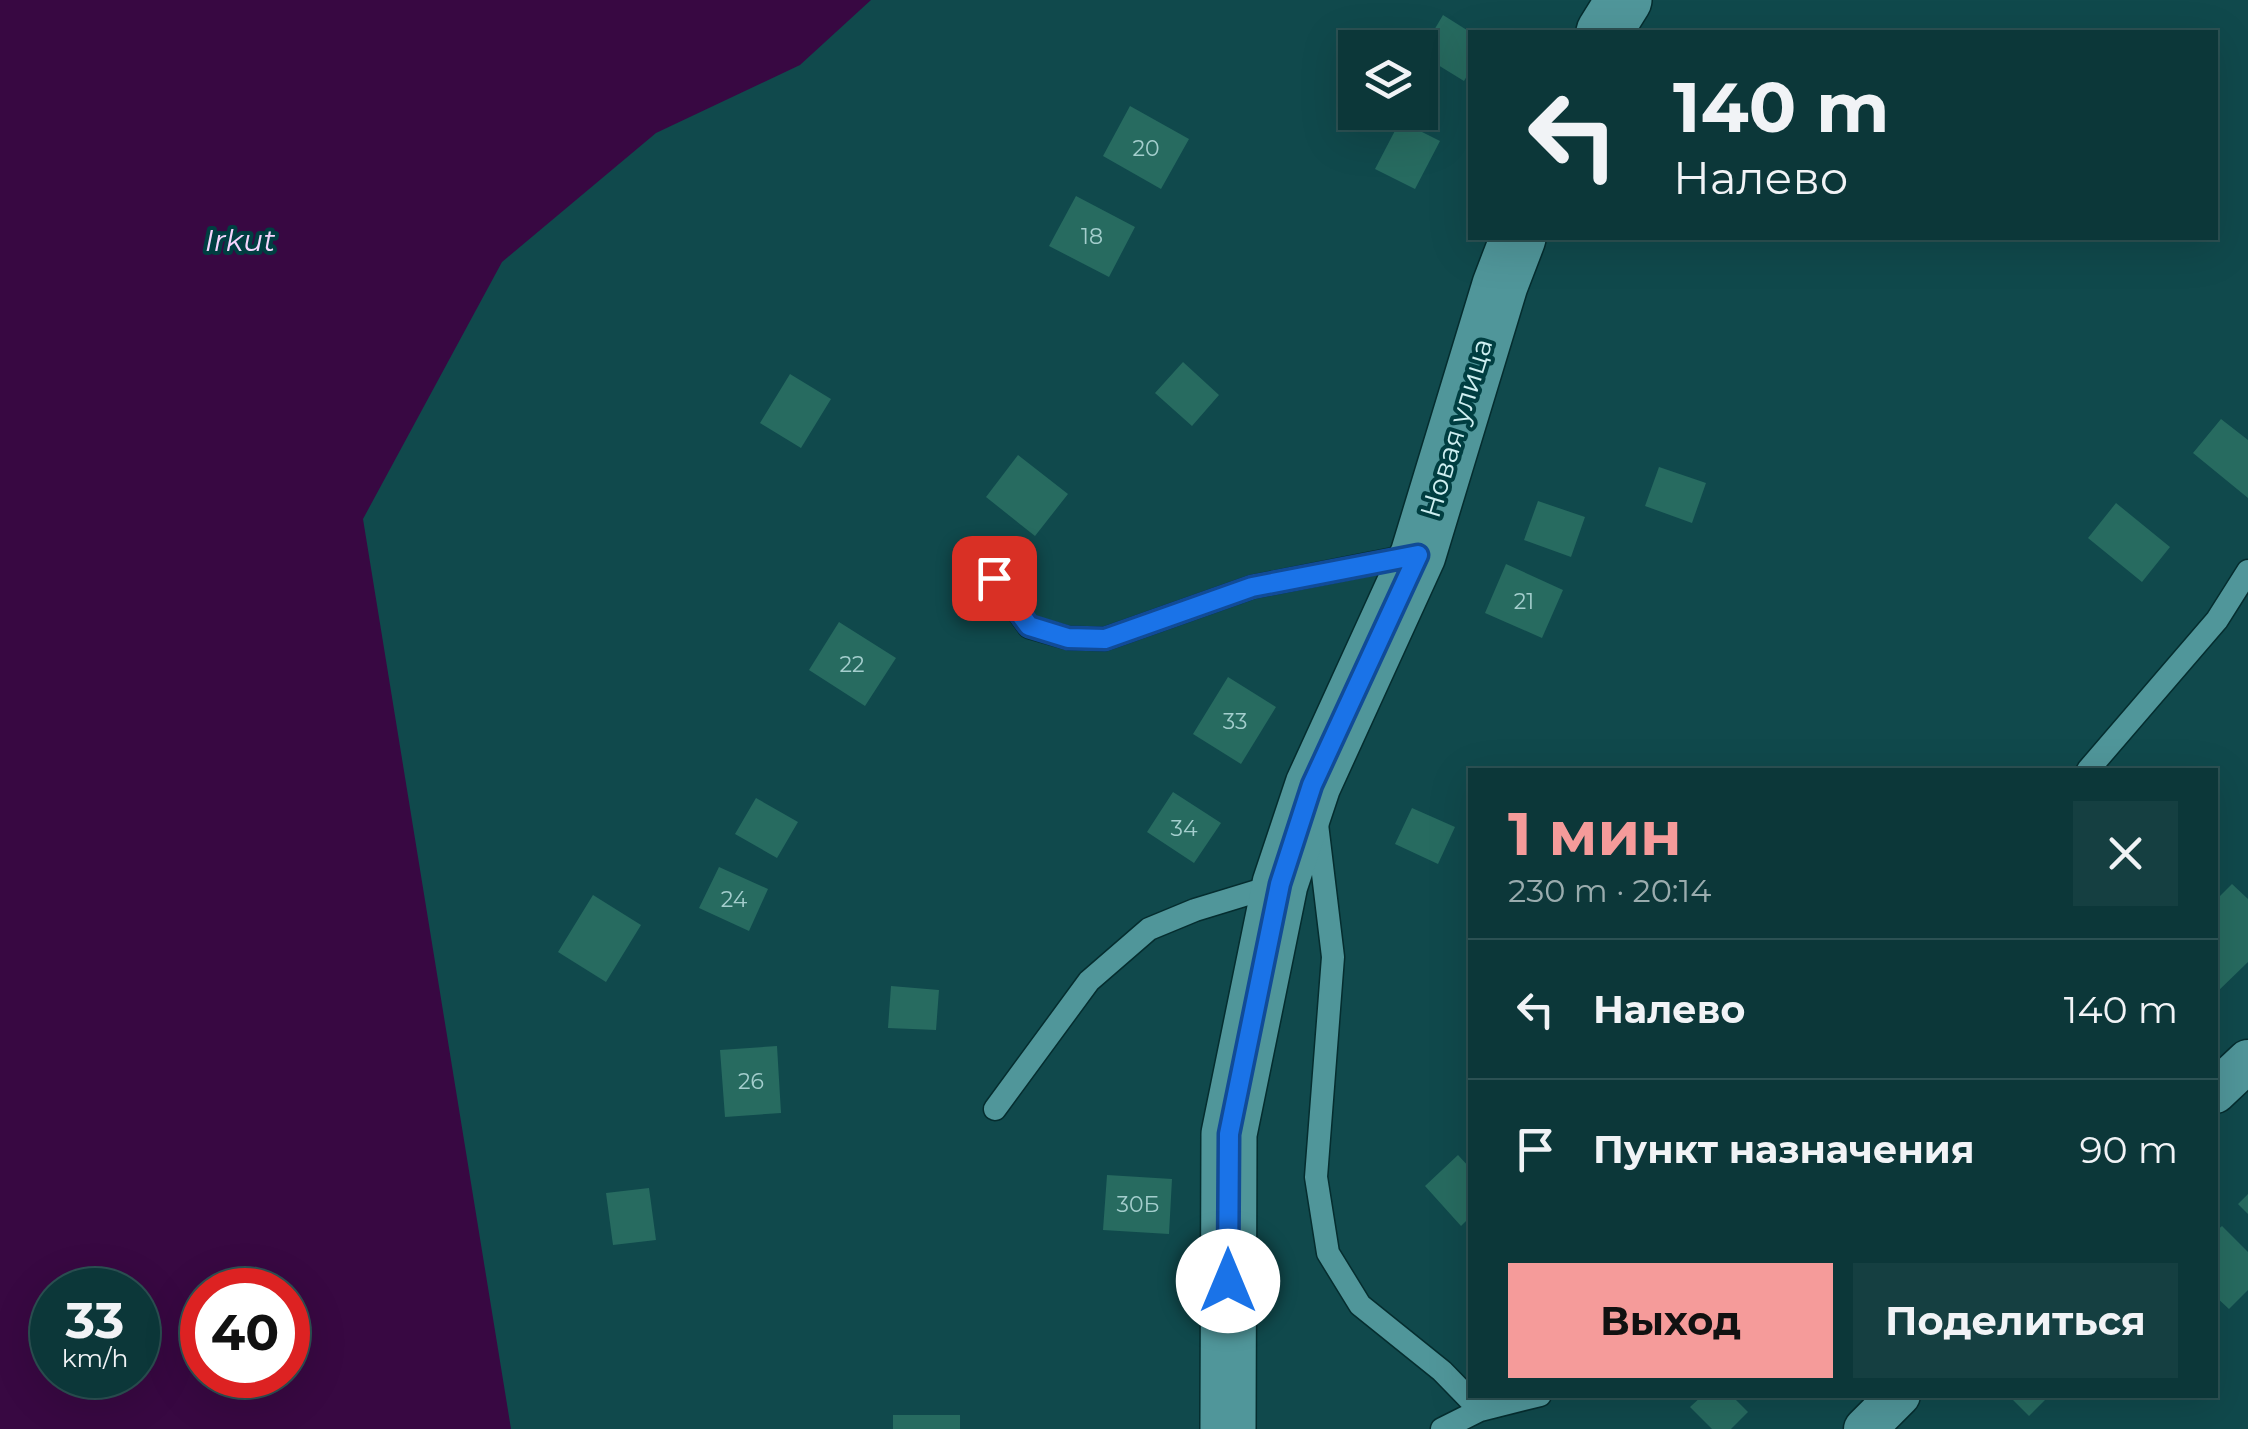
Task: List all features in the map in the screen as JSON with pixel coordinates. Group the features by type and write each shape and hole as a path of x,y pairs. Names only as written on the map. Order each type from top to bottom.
{"street":[{"path":"1605,30 1624,0"},
{"name":"Новая улица","path":"1228,1429 1229,1134 1280,884 1312,785 1418,555 1517,240"},
{"path":"2218,1089 2248,1061"},
{"path":"1865,1429 1896,1398"}],"lane":[{"path":"994,578 1029,626 1068,638 1105,639 1252,587 1418,555"},
{"path":"2090,768 2216,620 2248,571"},
{"path":"1312,785 1333,957 1316,1177 1328,1254 1360,1305 1442,1371 1468,1398"},
{"path":"995,1109 1089,980 1149,929 1195,910 1280,884"},
{"path":"1468,1398 1480,1410"},
{"path":"1442,1429 1480,1410 1528,1398"}],"water":[{"name":"Irkut","path":"0,0 871,0 800,65 656,133 502,262 363,519 511,1429 0,1429"}],"building":[{"path":"1443,15 1468,31 1468,74 1464,81 1438,65 1438,30 1434,30"},
{"path":"1130,106 1189,139 1161,189 1103,156"},
{"path":"1395,130 1418,130 1440,141 1415,189 1375,169"},
{"path":"1076,196 1135,227 1109,277 1049,246"},
{"path":"1183,362 1219,395 1192,426 1155,393"},
{"path":"790,374 831,399 801,448 760,423"},
{"path":"2221,419 2248,440 2248,498 2193,453"},
{"path":"1018,455 1068,494 1035,536 986,497"},
{"path":"1659,467 1706,483 1692,523 1645,506"},
{"path":"1538,501 1585,517 1571,557 1524,540"},
{"path":"2116,503 2170,547 2142,582 2088,538"},
{"path":"1506,564 1563,590 1542,638 1485,613"},
{"path":"839,622 896,658 865,706 809,670"},
{"path":"1228,677 1276,707 1241,764 1193,734"},
{"path":"1173,792 1221,823 1194,863 1147,832"},
{"path":"756,798 798,822 777,858 735,834"},
{"path":"1412,808 1455,827 1438,864 1395,844"},
{"path":"719,867 768,889 749,931 699,908"},
{"path":"2232,884 2248,899 2248,962 2218,991 2218,898"},
{"path":"593,895 641,925 606,982 558,952"},
{"path":"891,986 939,990 936,1030 888,1028"},
{"path":"777,1046 781,1113 725,1117 720,1050"},
{"path":"1458,1155 1468,1166 1468,1219 1461,1226 1425,1186"},
{"path":"1107,1175 1172,1179 1169,1234 1103,1230"},
{"path":"649,1188 656,1240 613,1245 606,1193"},
{"path":"2248,1194 2248,1214 2238,1204"},
{"path":"2222,1226 2248,1252 2248,1290 2229,1309 2218,1299 2218,1229"},
{"path":"1700,1398 1734,1398 1748,1412 1731,1429 1712,1429 1690,1407"},
{"path":"2011,1398 2047,1398 2029,1416"},
{"path":"893,1415 960,1415 960,1429 893,1429"}],"route":[{"path":"994,578 1029,626 1068,638 1105,639 1252,587 1418,555 1312,785 1280,884 1229,1134 1228,1281"}]}
